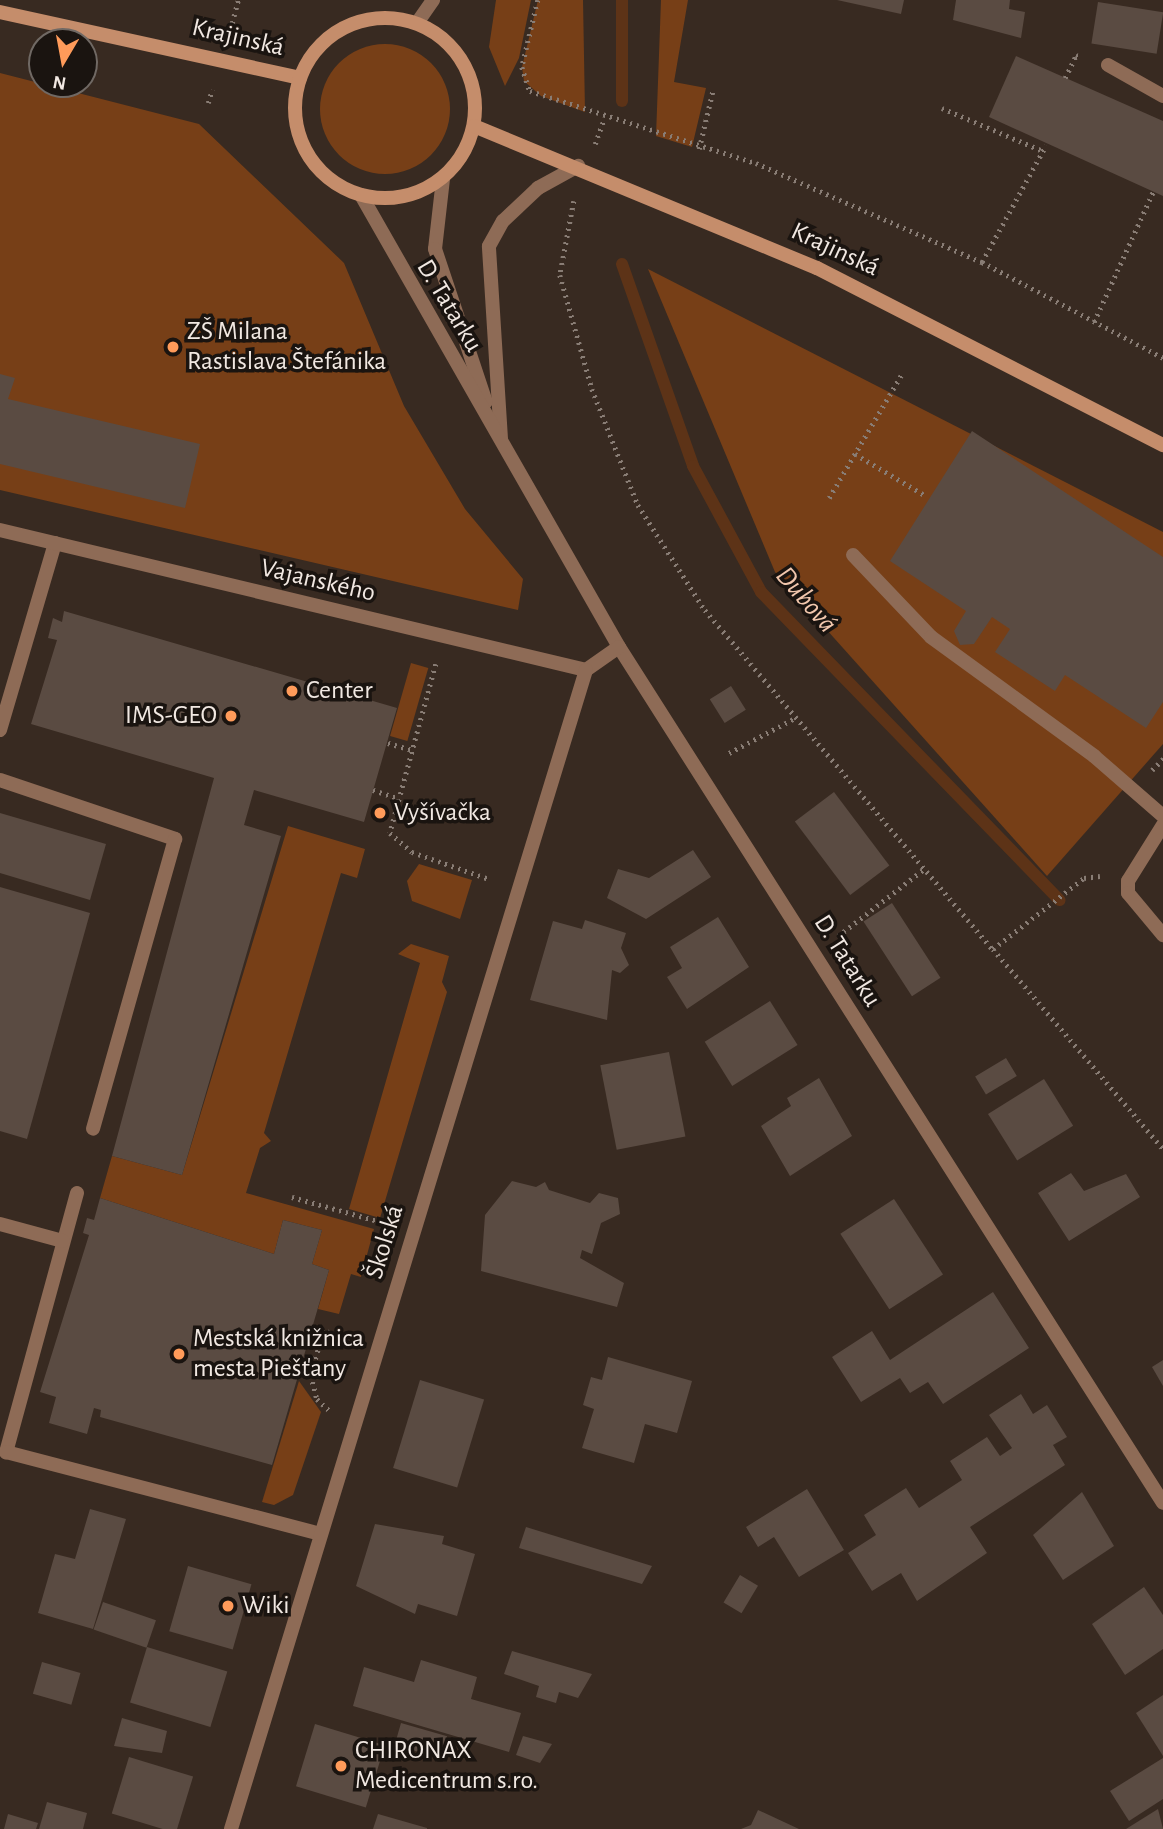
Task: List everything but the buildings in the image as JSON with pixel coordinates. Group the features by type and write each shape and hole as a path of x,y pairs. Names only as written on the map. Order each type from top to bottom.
{"main road":[{"name":"Krajinská","path":"0,12 300,78"},
{"path":"382,18 417,23 444,40 464,64 475,94 474,126 443,178 404,197 361,195 331,180 309,156 295,110 300,78 318,47 347,26 382,18"},
{"name":"Krajinská","path":"474,126 578,166 931,322 1163,445"}],"street":[{"path":"417,23 433,0"},
{"path":"1108,65 1163,96"},
{"path":"501,439 489,246 503,221 538,188 578,166"},
{"name":"D. Tatarku","path":"443,178 435,249 501,439"},
{"name":"D. Tatarku","path":"361,195 619,647 1163,1503"},
{"name":"Vajanského","path":"0,530 586,670"},
{"path":"0,730 55,543"},
{"path":"853,555 931,637 1094,756 1163,816"},
{"path":"586,670 619,647"},
{"name":"Školská","path":"231,1829 586,670"},
{"path":"0,780 175,839 93,1129"},
{"path":"1163,825 1128,881 1128,892 1163,935"},
{"path":"77,1193 6,1452 321,1534"},
{"path":"0,1224 63,1241"}],"path":[{"path":"232,23 238,0"},
{"path":"538,0 522,67 530,91 699,149 755,163 982,262 1163,358"},
{"path":"208,103 212,90"},
{"path":"699,149 713,90"},
{"path":"942,108 1042,152"},
{"path":"982,262 1046,145"},
{"path":"1094,322 1153,192"},
{"path":"566,220 560,275 570,317 638,505 705,611 1163,1149"},
{"path":"830,498 903,372"},
{"path":"855,454 926,496"},
{"path":"437,662 390,834 412,852 489,879"},
{"path":"729,753 795,718"},
{"path":"388,743 412,750"},
{"path":"373,790 398,798"},
{"path":"834,938 924,869"},
{"path":"993,949 1084,878 1128,881"},
{"path":"292,1197 385,1223"},
{"path":"314,1328 351,1338"},
{"path":"324,1330 311,1375 317,1399 330,1411"}],"shaded area":[{"path":"496,0 531,0 519,58 505,86 489,47"},
{"path":"538,0 583,0 585,112 541,96 524,81 522,67"},
{"path":"661,0 688,0 674,82 706,88 692,147 656,136"},
{"path":"385,44 410,49 431,63 445,84 450,109 445,134 431,155 410,169 385,174 360,169 339,155 325,134 320,109 325,84 339,63 360,49"},
{"name":"ZŠ Milana Rastislava Štefánika","path":"0,73 28,80 28,98 98,98 199,124 344,263 404,406 465,509 523,579 518,610 0,490"},
{"path":"648,269 1163,532 1163,744 1047,876 775,572"},
{"path":"411,663 428,668 407,741 390,736"},
{"path":"288,826 365,849 357,878 341,873 264,1133 271,1141 260,1148 246,1193 374,1229 361,1277 351,1274 339,1314 318,1309 329,1270 312,1264 322,1230 283,1220 274,1254 100,1198 112,1156 182,1175"},
{"path":"419,864 472,880 460,919 412,901 407,881"},
{"path":"411,944 449,956 442,982 447,992 380,1218 349,1209 420,963 398,954"},
{"path":"299,1381 321,1412 293,1495 274,1505 262,1502"}],"waterway":[{"name":"Dubová","path":"622,0 622,101"},
{"name":"Dubová","path":"622,264 693,466 761,592 1059,900"}],"place":[{"name":"ZŠ Milana Rastislava Štefánika","path":"173,347"},
{"name":"Center","path":"292,691"},
{"name":"IMS-GEO","path":"231,716"},
{"name":"Vyšívačka","path":"380,813"},
{"name":"Mestská knižnica mesta Piešťany","path":"179,1354"},
{"name":"Wiki","path":"228,1606"},
{"name":"CHIRONAX Medicentrum s.ro.","path":"341,1766"}]}
